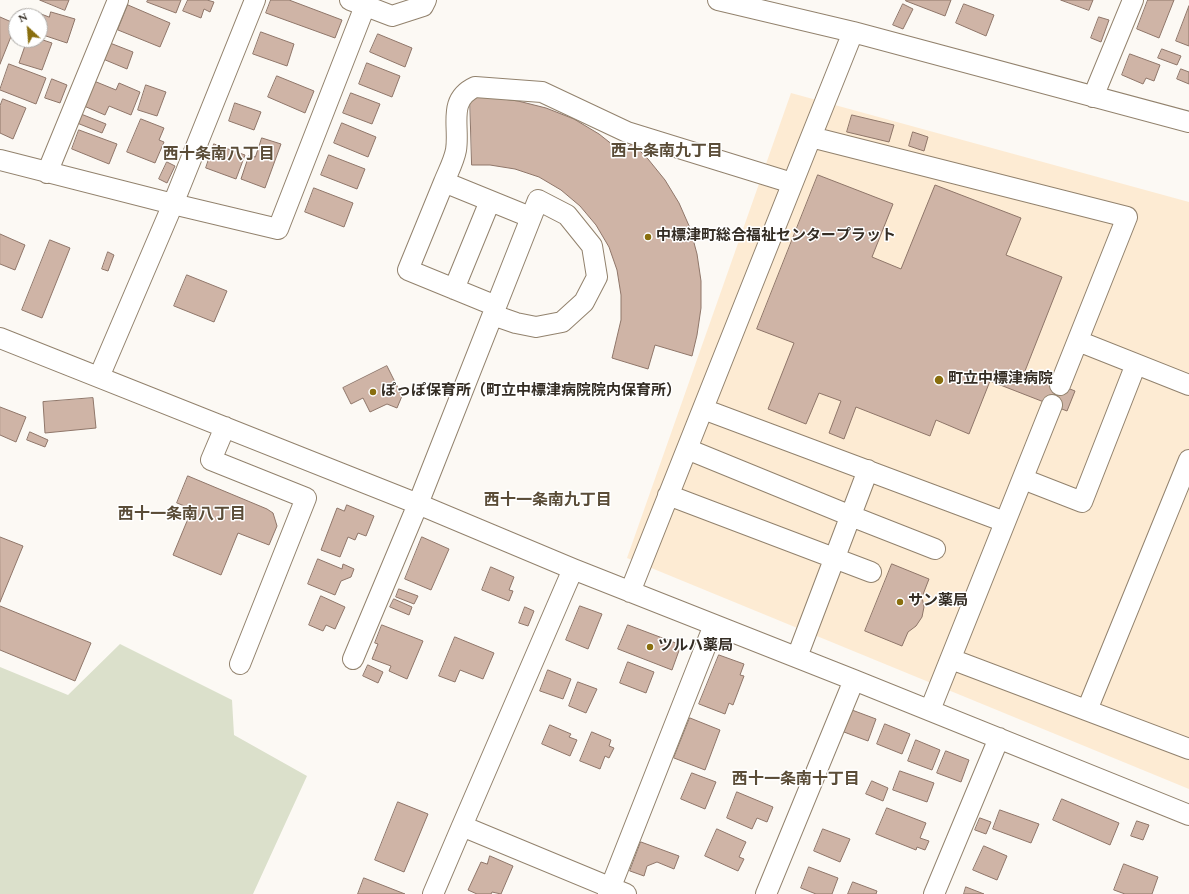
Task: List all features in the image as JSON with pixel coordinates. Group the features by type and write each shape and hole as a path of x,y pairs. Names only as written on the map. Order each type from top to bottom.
{"street":[{"path":"47,173 118,0"},
{"path":"98,377 173,204 255,0"},
{"path":"0,160 47,173 278,229 357,3 392,16 423,6 426,0"},
{"path":"718,0 784,7 853,32 1189,122"},
{"path":"1093,97 1133,0"},
{"path":"630,592 853,32"},
{"path":"353,659 418,504 494,311 530,218 538,200 567,216 592,246 598,278 584,302 562,322 536,327 516,323 494,311 454,289 408,270 456,150 456,115 460,99 468,90 475,86 542,92 627,132 792,183"},
{"path":"811,137 1127,217 1060,385"},
{"path":"444,182 530,218"},
{"path":"454,289 490,201"},
{"path":"0,338 418,504 572,569 930,710 1189,815"},
{"path":"1078,341 1189,385"},
{"path":"1023,479 1082,502 1136,364"},
{"path":"930,710 1052,405"},
{"path":"703,408 1005,522"},
{"path":"225,427 212,460 306,498 240,664"},
{"path":"686,449 935,549"},
{"path":"1087,710 1189,460"},
{"path":"797,657 868,470"},
{"path":"668,495 871,572"},
{"path":"433,894 572,569"},
{"path":"462,826 615,892 714,625"},
{"path":"950,659 1189,749"},
{"path":"766,894 854,680"},
{"path":"934,894 999,738"}],"shaded area":[{"name":"町立中標津病院","path":"791,93 1189,202 1189,789 627,558"}],"green space":[{"path":"120,644 232,700 234,735 307,776 253,894 0,894 0,667 68,695"}],"building":[{"path":"40,0 69,0 65,10"},
{"path":"148,0 181,0 176,13 147,2"},
{"path":"188,0 207,0 214,2 210,12 204,9 201,18 183,11"},
{"path":"271,0 289,0 342,20 335,38 266,13"},
{"path":"906,0 951,0 945,16"},
{"path":"1061,0 1093,0 1089,10"},
{"path":"1148,0 1174,0 1159,38 1137,29"},
{"path":"903,4 913,9 903,29 893,25"},
{"path":"964,4 994,15 986,36 956,23"},
{"path":"128,5 170,23 160,47 118,30"},
{"path":"1189,6 1189,46 1176,41"},
{"path":"51,12 75,19 67,43 48,37 49,17"},
{"path":"0,17 8,20 8,44 0,64"},
{"path":"1099,17 1109,20 1101,42 1091,38"},
{"path":"261,32 294,44 287,66 253,54"},
{"path":"378,34 412,48 405,67 370,52"},
{"path":"48,42 52,43 42,70 19,63 24,48 48,48"},
{"path":"110,43 133,52 127,69 103,59"},
{"path":"1162,49 1181,56 1177,65 1158,58"},
{"path":"1130,54 1160,65 1154,81 1146,78 1143,84 1122,75"},
{"path":"367,63 400,76 392,97 359,84"},
{"path":"9,64 46,78 36,104 0,90"},
{"path":"1181,69 1189,72 1189,84 1177,79"},
{"path":"277,76 314,91 305,113 268,97"},
{"path":"52,79 67,85 60,103 45,98"},
{"path":"94,81 116,90 119,83 140,92 131,115 109,106 105,115 84,106"},
{"path":"146,85 166,92 157,116 138,110"},
{"path":"351,93 380,104 372,124 343,113"},
{"name":"中標津町総合福祉センタープラット","path":"470,97 488,97 518,101 546,108 574,119 599,134 623,153 632,143 648,159 665,180 679,203 690,228 697,254 701,281 701,308 692,356 655,345 648,369 612,358 621,320 621,295 617,270 609,247 596,225 580,206 561,190 539,177 515,169 490,165 472,165"},
{"path":"3,99 26,108 13,139 0,133 0,106"},
{"path":"235,103 261,112 254,130 229,121"},
{"path":"81,114 106,124 102,133 77,123"},
{"path":"852,115 894,125 889,142 847,132"},
{"path":"141,119 164,128 159,140 164,142 155,163 127,152"},
{"path":"342,123 376,137 368,157 334,143"},
{"path":"79,130 117,144 109,164 72,149"},
{"path":"913,132 928,137 924,151 909,146"},
{"path":"262,138 281,144 265,188 241,179 249,155 255,157"},
{"path":"214,144 245,155 236,179 206,168"},
{"path":"329,155 365,169 357,189 321,175"},
{"path":"167,162 175,166 167,183 159,179"},
{"path":"818,175 893,204 872,257 901,269 935,185 1021,218 1006,255 1062,277 1025,371 1075,391 1067,411 990,381 969,434 936,420 930,436 856,407 844,439 829,433 841,401 819,393 806,424 768,409 794,343 757,329"},
{"path":"314,188 353,203 344,227 305,212"},
{"path":"0,234 25,245 15,270 0,264"},
{"path":"50,240 70,248 42,318 22,310"},
{"path":"108,252 114,255 108,271 102,269"},
{"path":"187,275 227,291 214,322 174,306"},
{"name":"ぽっぽ保育所（町立中標津病院院内保育所）","path":"387,366 402,396 397,408 387,404 370,412 363,398 351,404 343,388"},
{"path":"93,398 96,428 45,433 43,402"},
{"path":"0,407 26,417 16,442 0,435"},
{"path":"30,432 48,440 45,447 27,440"},
{"path":"188,476 267,509 273,513 277,526 269,545 238,533 221,575 173,555 192,509 177,503"},
{"path":"347,505 374,516 366,536 358,533 355,540 348,537 340,557 321,550 337,508 344,511"},
{"path":"0,537 23,546 0,602"},
{"path":"422,537 449,549 431,590 405,579"},
{"path":"318,559 342,569 343,564 354,569 351,577 341,581 335,595 308,584"},
{"name":"サン薬局","path":"892,564 929,579 922,597 924,607 922,617 916,626 908,632 902,646 865,631"},
{"path":"491,567 514,577 509,590 513,591 509,601 482,590"},
{"path":"399,589 418,596 414,604 396,597"},
{"path":"321,596 345,607 335,629 326,625 323,631 309,625"},
{"path":"394,599 412,607 409,615 390,607"},
{"path":"0,606 91,643 75,681 0,650"},
{"path":"580,606 602,614 588,649 566,640"},
{"path":"525,607 534,611 528,626 519,623"},
{"path":"382,625 423,641 407,679 389,671 391,666 372,659 378,644 375,643"},
{"name":"ツルハ薬局","path":"628,625 681,645 672,670 618,649"},
{"path":"455,637 494,653 483,679 460,670 455,682 439,676"},
{"path":"719,655 744,664 740,675 744,676 733,705 729,703 725,714 699,704"},
{"path":"628,662 654,672 646,693 620,683"},
{"path":"368,665 383,672 378,683 363,676"},
{"path":"548,670 571,679 563,699 540,691"},
{"path":"578,682 597,689 586,713 569,706"},
{"path":"852,710 876,719 868,741 844,732"},
{"path":"690,718 720,730 705,770 674,758"},
{"path":"885,724 910,734 902,754 877,744"},
{"path":"550,725 571,734 569,737 577,740 570,756 542,744"},
{"path":"592,732 611,740 609,746 614,748 609,758 605,756 600,769 580,761"},
{"path":"916,740 940,750 932,770 908,761"},
{"path":"946,751 969,760 961,782 937,773"},
{"path":"900,771 934,783 927,802 893,790"},
{"path":"692,773 716,782 705,809 681,799"},
{"path":"872,781 888,788 883,801 866,794"},
{"path":"737,792 773,807 767,822 757,818 752,829 727,818"},
{"path":"1062,799 1119,823 1110,845 1053,820"},
{"path":"398,802 428,814 404,872 375,860"},
{"path":"887,808 926,823 920,838 929,841 925,850 917,847 916,850 876,834"},
{"path":"1000,810 1039,824 1031,843 993,829"},
{"path":"980,818 991,822 986,834 975,830"},
{"path":"1137,821 1149,825 1143,840 1131,836"},
{"path":"717,829 746,842 739,857 744,859 738,871 705,856"},
{"path":"823,829 850,839 840,862 814,851"},
{"path":"641,842 679,856 674,869 657,862 647,866 644,876 630,871"},
{"path":"984,846 1007,856 997,880 973,870"},
{"path":"490,856 513,866 501,894 492,892 491,894 477,894 468,890 481,862 487,864"},
{"path":"1124,864 1158,877 1152,894 1125,894 1114,890"},
{"path":"809,867 838,878 832,894 816,894 801,888"},
{"path":"364,878 405,894 358,894"},
{"path":"853,882 877,891 876,894 848,894"},
{"path":"966,887 984,894 964,894"}],"place":[{"name":"中標津町総合福祉センタープラット","path":"648,237"},
{"name":"町立中標津病院","path":"939,380"},
{"name":"ぽっぽ保育所（町立中標津病院院内保育所）","path":"373,392"},
{"name":"サン薬局","path":"900,602"},
{"name":"ツルハ薬局","path":"650,647"}],"district":[{"name":"西十条南九丁目","path":"667,153"},
{"name":"西十条南八丁目","path":"219,156"},
{"name":"西十一条南九丁目","path":"548,502"},
{"name":"西十一条南八丁目","path":"182,516"},
{"name":"西十一条南十丁目","path":"796,781"}]}
